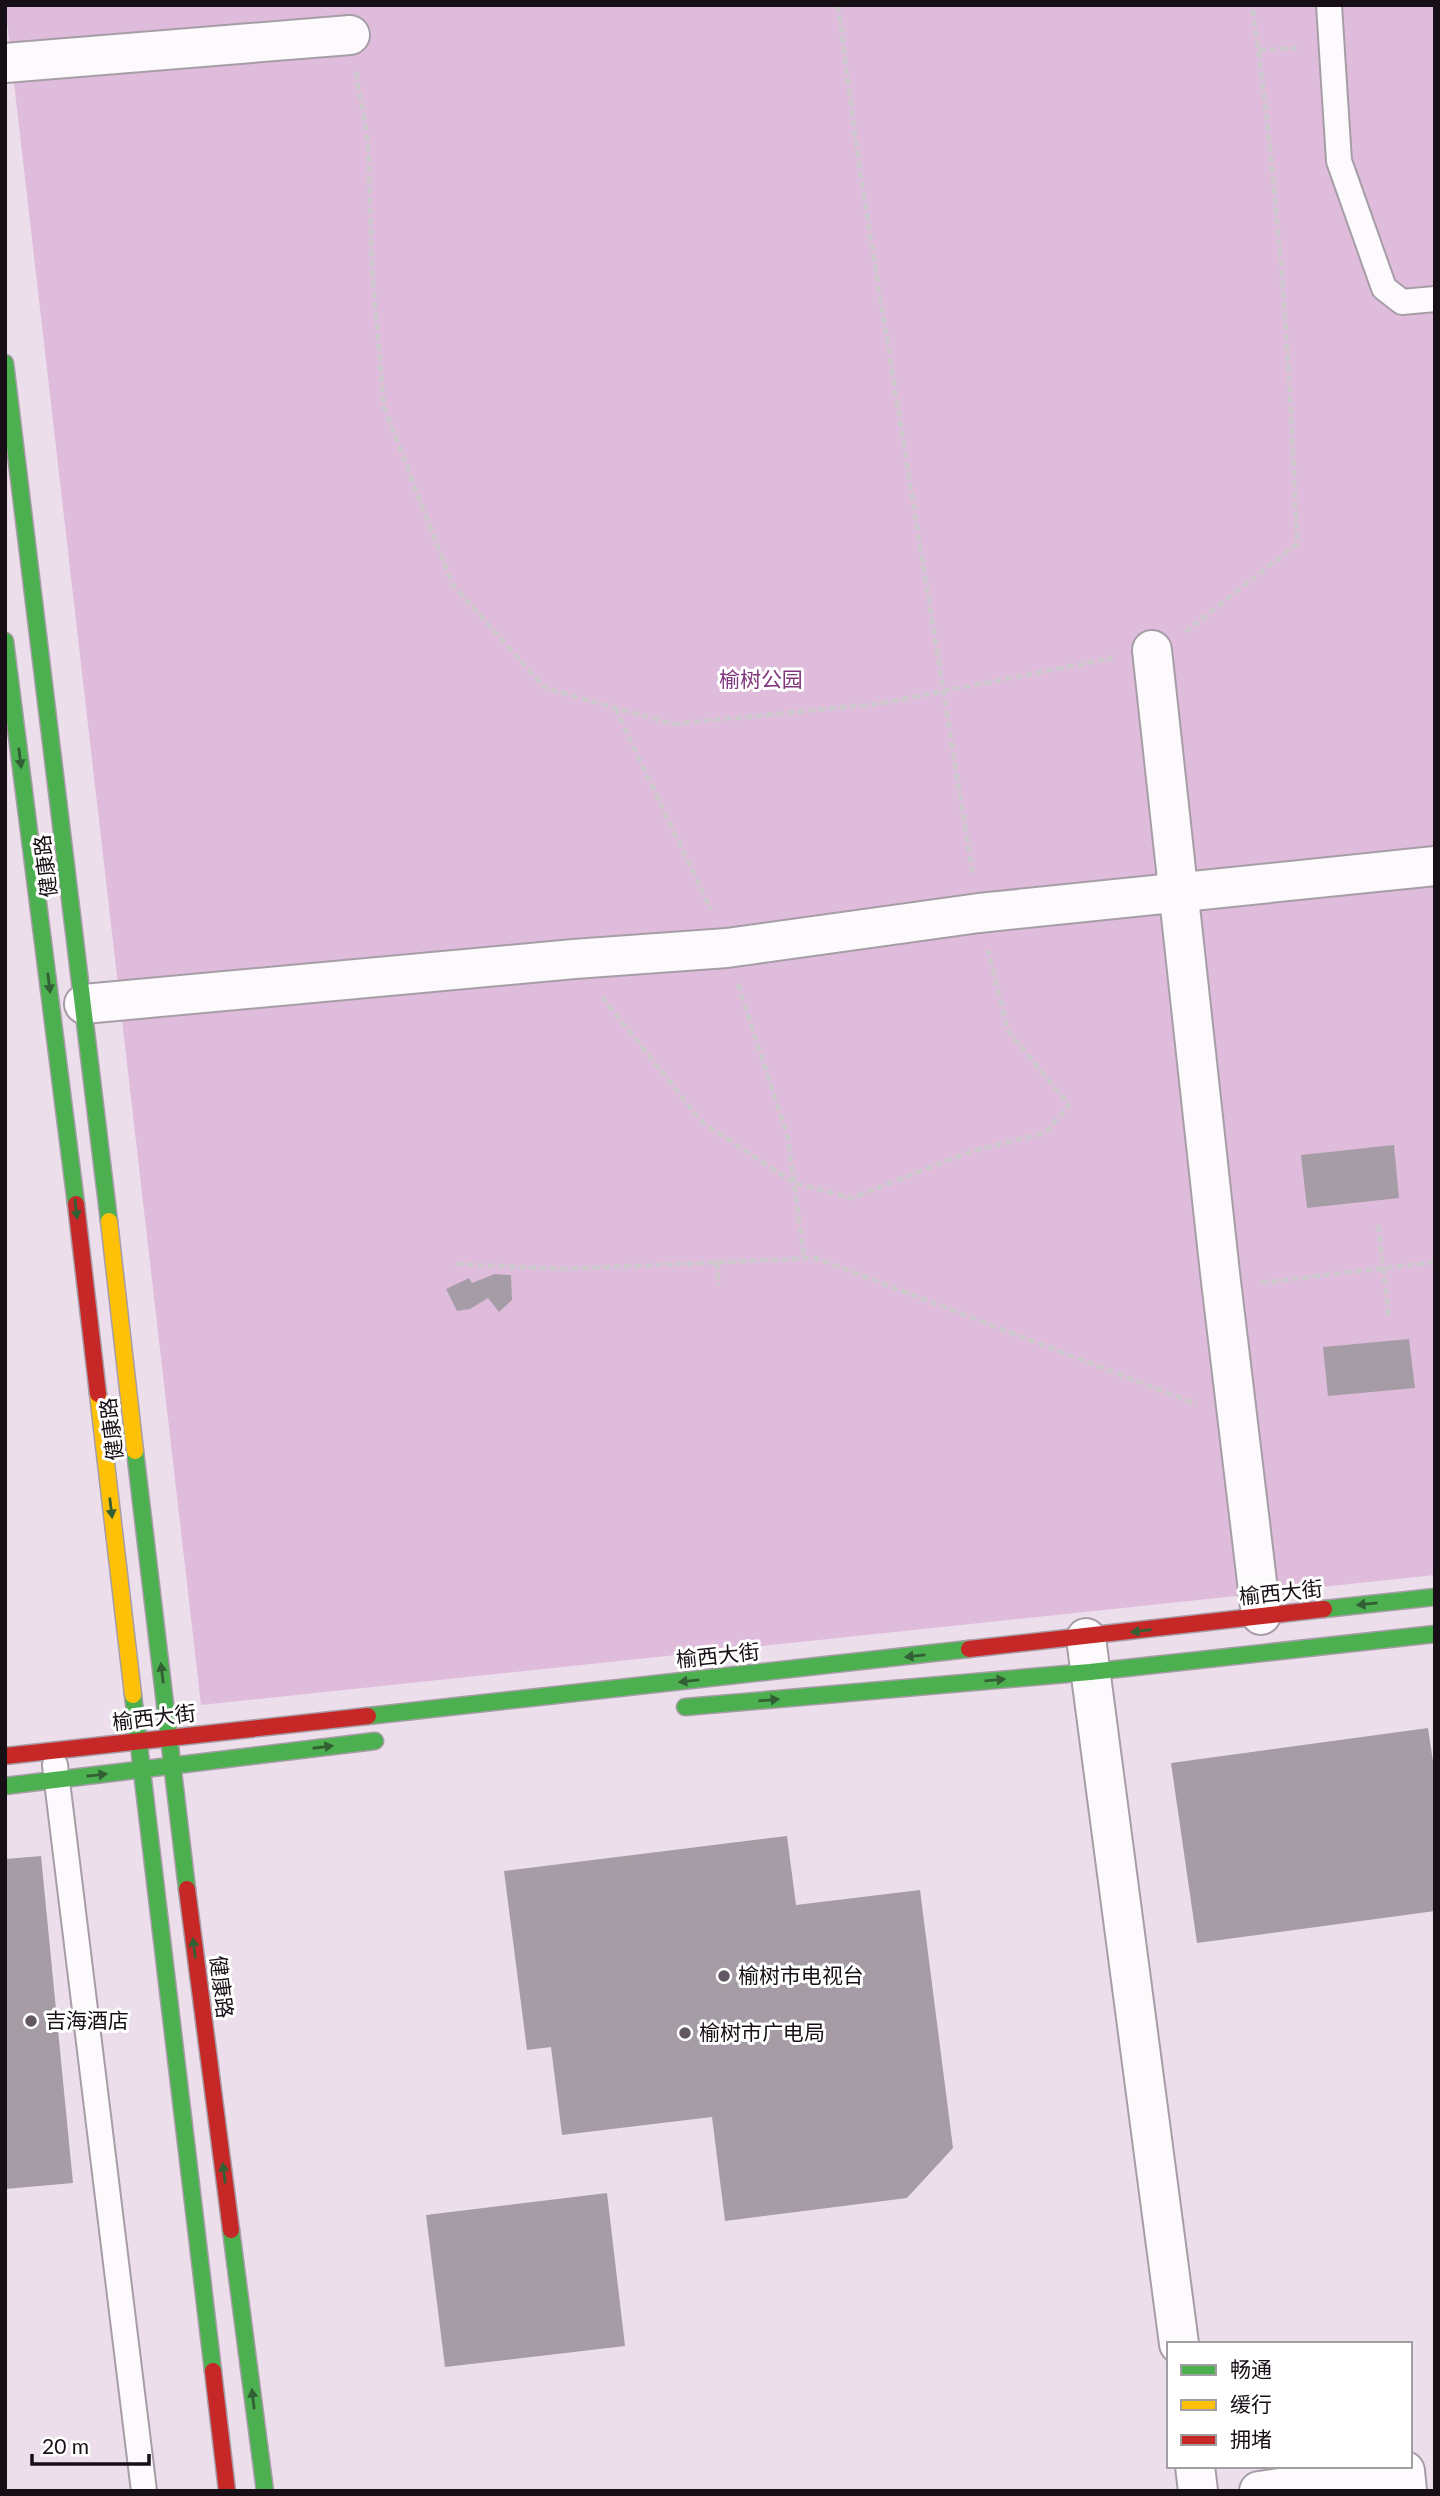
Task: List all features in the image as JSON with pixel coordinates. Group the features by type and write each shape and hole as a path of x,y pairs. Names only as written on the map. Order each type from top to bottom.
{"main road":[{"name":"健康路","path":"5,363 84,1003 170,1737 171,1767 265,2491"},
{"name":"健康路","path":"5,641 60,1071 227,2491"},
{"name":"榆西大街","path":"663,1709 1088,1655 1261,1615 1435,1597"},
{"name":"榆西大街","path":"5,1756 170,1737 1088,1655 1435,1634"},
{"path":"5,1786 389,1739"}],"street":[{"path":"5,63 351,35"},
{"path":"1152,650 1261,1615"},
{"path":"84,1003 727,948 979,913 1179,895 1435,866"},
{"path":"1088,1655 1179,2342"},
{"path":"1195,2468 1198,2491"},
{"path":"1259,2491 1405,2471 1407,2491"}],"lane":[{"path":"1329,5 1339,161 1384,288 1402,302 1435,299"},
{"path":"54,1750 144,2491"}],"path":[{"path":"574,959 702,1122 794,1183 852,1198 972,1152 1045,1133 1069,1105 1008,1031 979,913 859,165 838,5"},
{"path":"351,35 368,142 372,269 384,407 452,584 545,688 673,724 878,705 1165,648 1297,544 1290,368 1267,112 1252,5"},
{"path":"1258,50 1331,46"},
{"path":"1378,1225 1389,1317"},
{"path":"456,1264 564,1269 816,1258 1238,1419"},
{"path":"717,1262 719,1285"},
{"path":"1222,1287 1435,1262"}],"green space":[{"name":"榆树公园","path":"5,5 1435,5 1435,1575 201,1705"}],"building":[{"path":"1394,1145 1399,1198 1307,1208 1301,1155"},
{"path":"495,1274 511,1275 512,1300 499,1312 488,1298 470,1309 457,1311 446,1289 469,1278 472,1283"},
{"path":"1409,1339 1415,1388 1328,1396 1323,1347"},
{"path":"1428,1728 1435,1775 1435,1911 1197,1943 1171,1763"},
{"name":"榆树市电视台","path":"787,1836 796,1905 920,1890 953,2148 907,2198 725,2221 712,2117 562,2135 551,2047 527,2050 504,1871"},
{"name":"吉海酒店","path":"41,1856 73,2183 5,2189 5,1859"},
{"path":"607,2193 625,2346 445,2367 426,2215"}],"traffic: fast":[{"path":"5,363 109,1221"},
{"path":"5,641 76,1204"},
{"path":"135,1451 187,1889"},
{"path":"1324,1609 1435,1597"},
{"path":"685,1707 1090,1672 1435,1634"},
{"path":"368,1716 969,1649"},
{"path":"133,1695 213,2371"},
{"path":"5,1786 375,1741"},
{"path":"231,2230 265,2491"}],"traffic: slow":[{"path":"109,1221 135,1451"},
{"path":"98,1394 133,1695"}],"traffic: jam":[{"path":"76,1204 98,1394"},
{"path":"969,1649 1324,1609"},
{"path":"5,1756 368,1716"},
{"path":"187,1889 231,2230"},
{"path":"213,2371 227,2491"}],"place":[{"name":"榆树市电视台","path":"724,1976"},
{"name":"吉海酒店","path":"31,2021"},
{"name":"榆树市广电局","path":"685,2033"}]}
